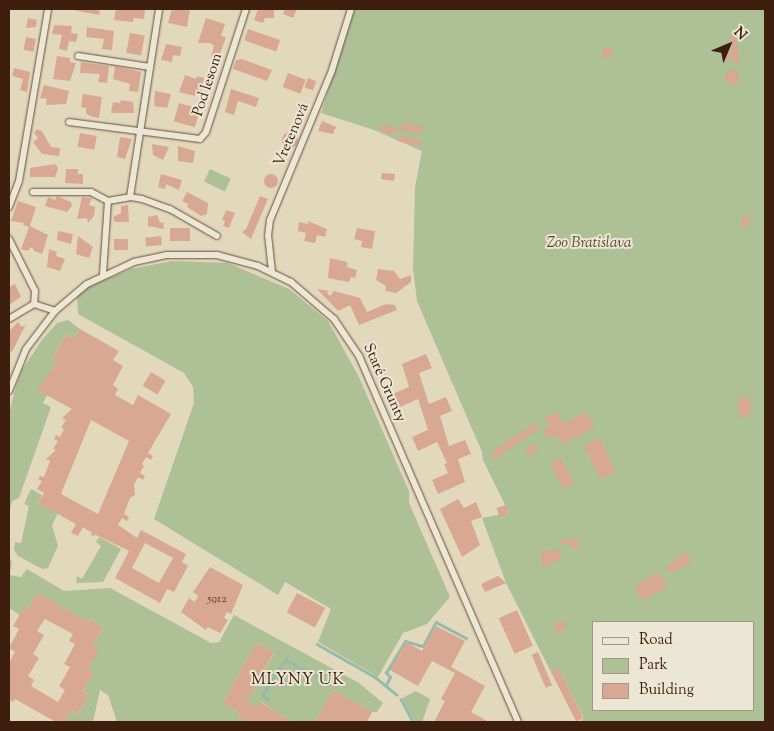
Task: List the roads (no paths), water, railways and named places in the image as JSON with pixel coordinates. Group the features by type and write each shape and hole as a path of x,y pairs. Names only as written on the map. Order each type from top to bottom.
{"street":[{"path":"9,207 16,188 48,9"},
{"path":"130,197 159,9"},
{"name":"Pod lesom","path":"69,122 196,140 203,136 246,9"},
{"name":"Vretenová","path":"272,272 268,236 270,220 332,70 350,9"},
{"path":"78,56 150,67"},
{"path":"33,192 91,192 108,201 130,197 170,209 217,236"},
{"path":"103,274 108,201"},
{"path":"9,239 34,291 34,304"},
{"name":"Staré Grunty","path":"9,391 26,349 55,311 70,296 103,274 150,258 180,254 230,258 272,272 321,306 360,356 518,722"},
{"path":"9,319 34,304 55,311"}],"waterway":[{"path":"386,685 390,677 386,673 405,641 423,646 436,622 466,638"},
{"path":"317,644 375,677 397,695"},
{"path":"276,672 286,660 329,682"},
{"path":"269,700 262,696 275,675"},
{"path":"401,699 413,722"}],"district":[{"name":"MLYNY UK","path":"298,681"}],"park label":[{"name":"Zoo Bratislava","path":"589,244"}]}
